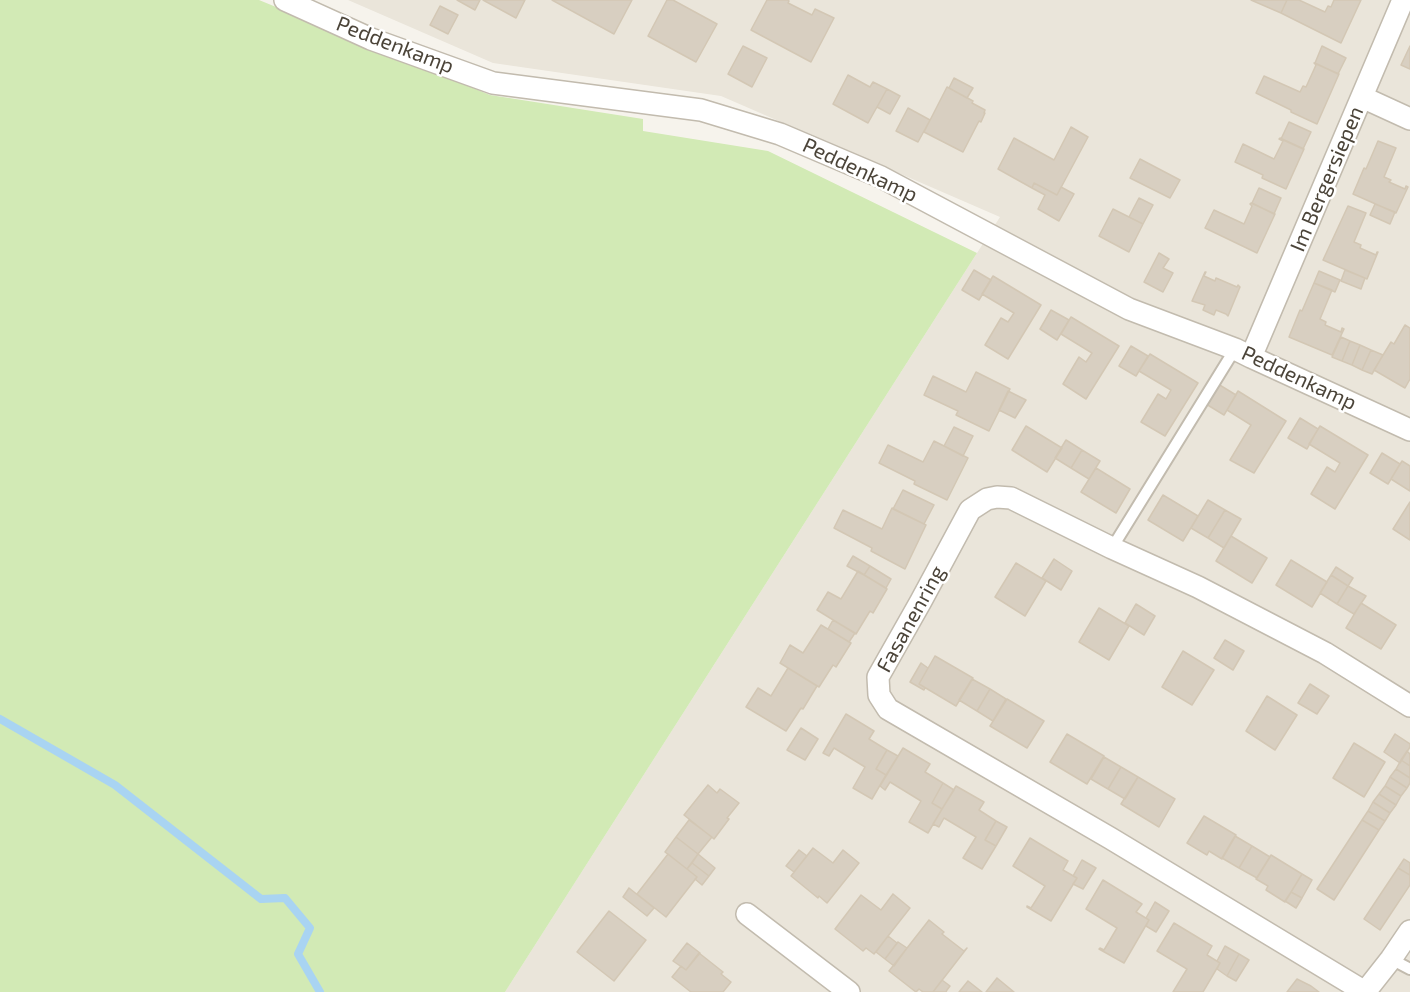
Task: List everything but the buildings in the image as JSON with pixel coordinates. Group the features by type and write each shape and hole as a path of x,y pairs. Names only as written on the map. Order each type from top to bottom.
{"street":[{"name":"Peddenkamp","path":"285,0 371,39 493,83 701,110 780,134 881,177 1129,309 1243,353 1409,427"},
{"name":"Im Bergersiepen","path":"1243,353 1362,98 1403,0"},
{"path":"1362,98 1410,119"},
{"name":"Fasanenring","path":"1365,992 1110,838 888,709 879,695 878,677 970,510 978,503 997,497 1011,498 1198,587 1324,653 1410,706"},
{"path":"747,914 849,992"},
{"path":"1365,992 1410,931"}],"lane":[{"path":"1112,548 1243,353"},
{"path":"1390,959 1410,969"}],"shaded area":[{"path":"348,0 1410,0 1410,992 505,992 1000,217 721,96 493,63"}],"green space":[{"path":"0,0 259,0 490,95 643,119 643,131 768,151 977,253 505,992 0,992"}],"waterway":[{"path":"0,719 115,785 261,899 285,898 310,928 298,954 320,992"}]}
